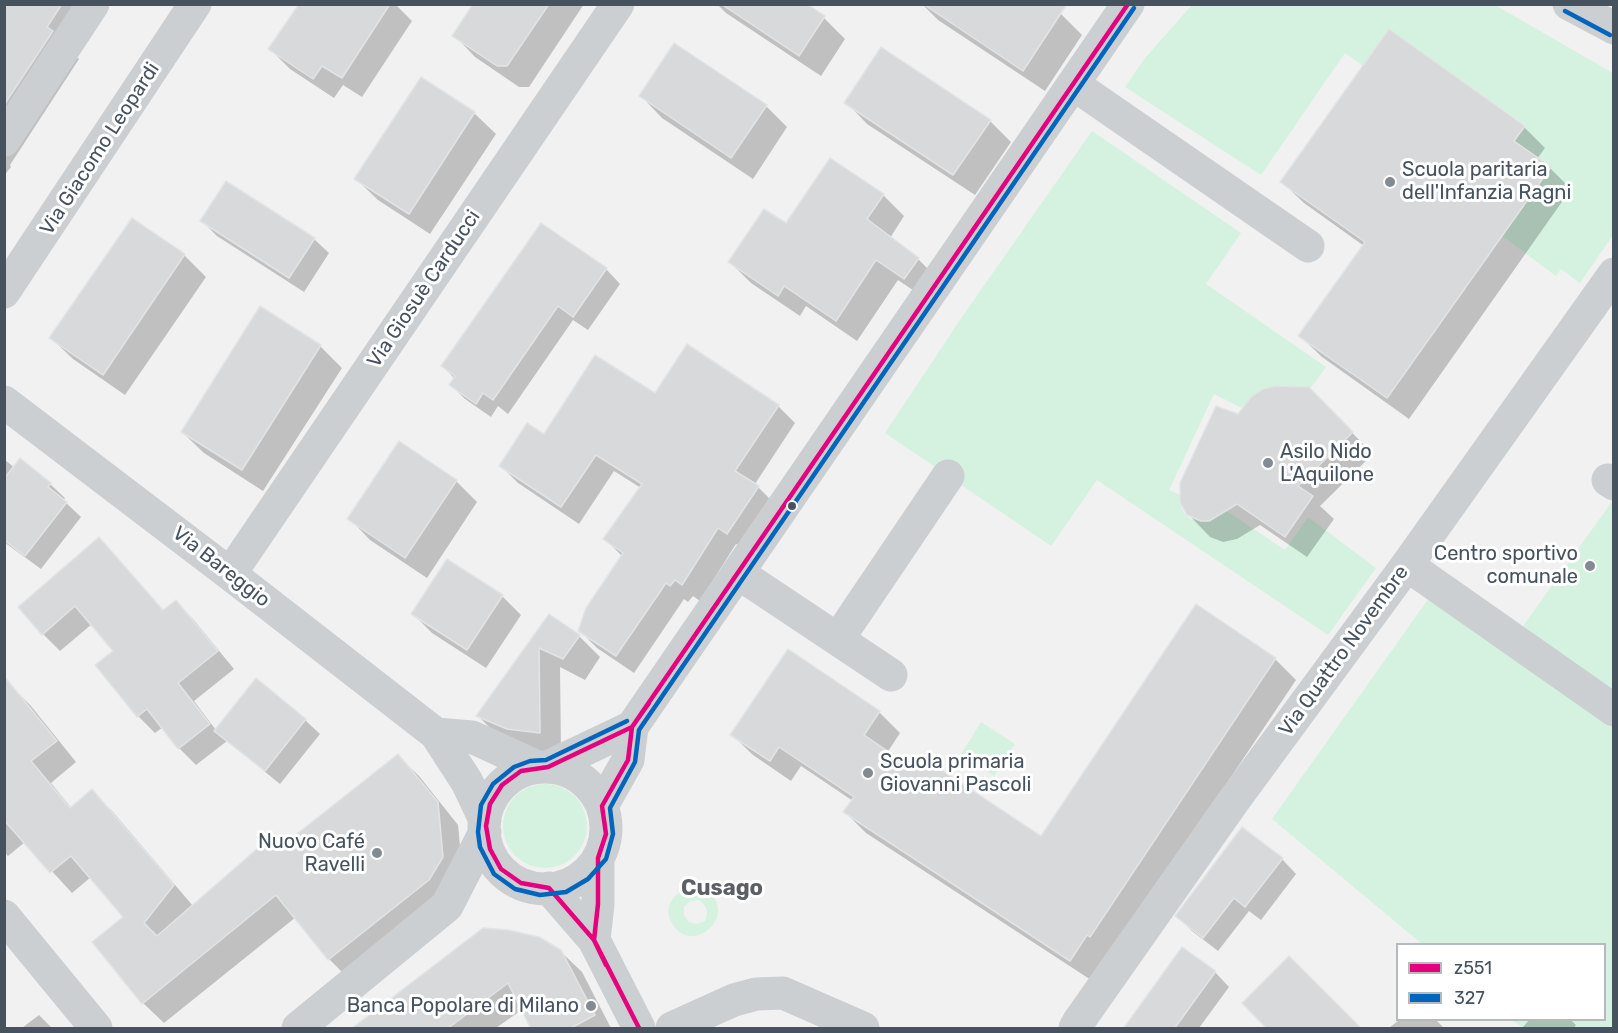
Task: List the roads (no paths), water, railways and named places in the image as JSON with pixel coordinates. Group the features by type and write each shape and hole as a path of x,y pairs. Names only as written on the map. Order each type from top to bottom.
{"street":[{"path":"4,140 93,4"},
{"name":"Via Giacomo Leopardi","path":"4,292 195,4"},
{"name":"Via Giosuè Carducci","path":"230,574 618,4"},
{"path":"602,806 628,760 632,727 1128,4"},
{"path":"1569,4 1614,28"},
{"path":"1073,84 1308,246"},
{"name":"Via Quattro Novembre","path":"1075,1029 1235,799 1407,565 1614,274"},
{"name":"Via Bareggio","path":"4,402 436,734 467,782 485,826"},
{"path":"838,639 948,476"},
{"path":"1407,565 1614,710"},
{"path":"738,573 891,675"},
{"path":"298,1029 447,906 485,826 491,801 503,784 521,772 542,767 632,727"},
{"path":"436,734 472,737 542,767 562,769 581,778 594,790 602,806 606,834 598,858 588,872 560,887 549,888 529,886 510,878 490,853 485,826"},
{"path":"594,940 598,904 598,858"},
{"path":"549,888 594,940 639,1029"},
{"path":"4,915 96,1029"},
{"path":"672,1029 734,1000 756,994 783,993 863,1029"}],"place":[{"name":"Scuola paritaria dell'Infanzia Ragni","path":"1390,182"},
{"name":"Asilo Nido L'Aquilone","path":"1268,463"},
{"name":"Centro sportivo comunale","path":"1590,566"},
{"name":"Scuola primaria Giovanni Pascoli","path":"868,773"},
{"name":"Nuovo Café Ravelli","path":"377,853"},
{"name":"Banca Popolare di Milano","path":"591,1006"}],"district":[{"name":"Cusago","path":"722,889"}]}
